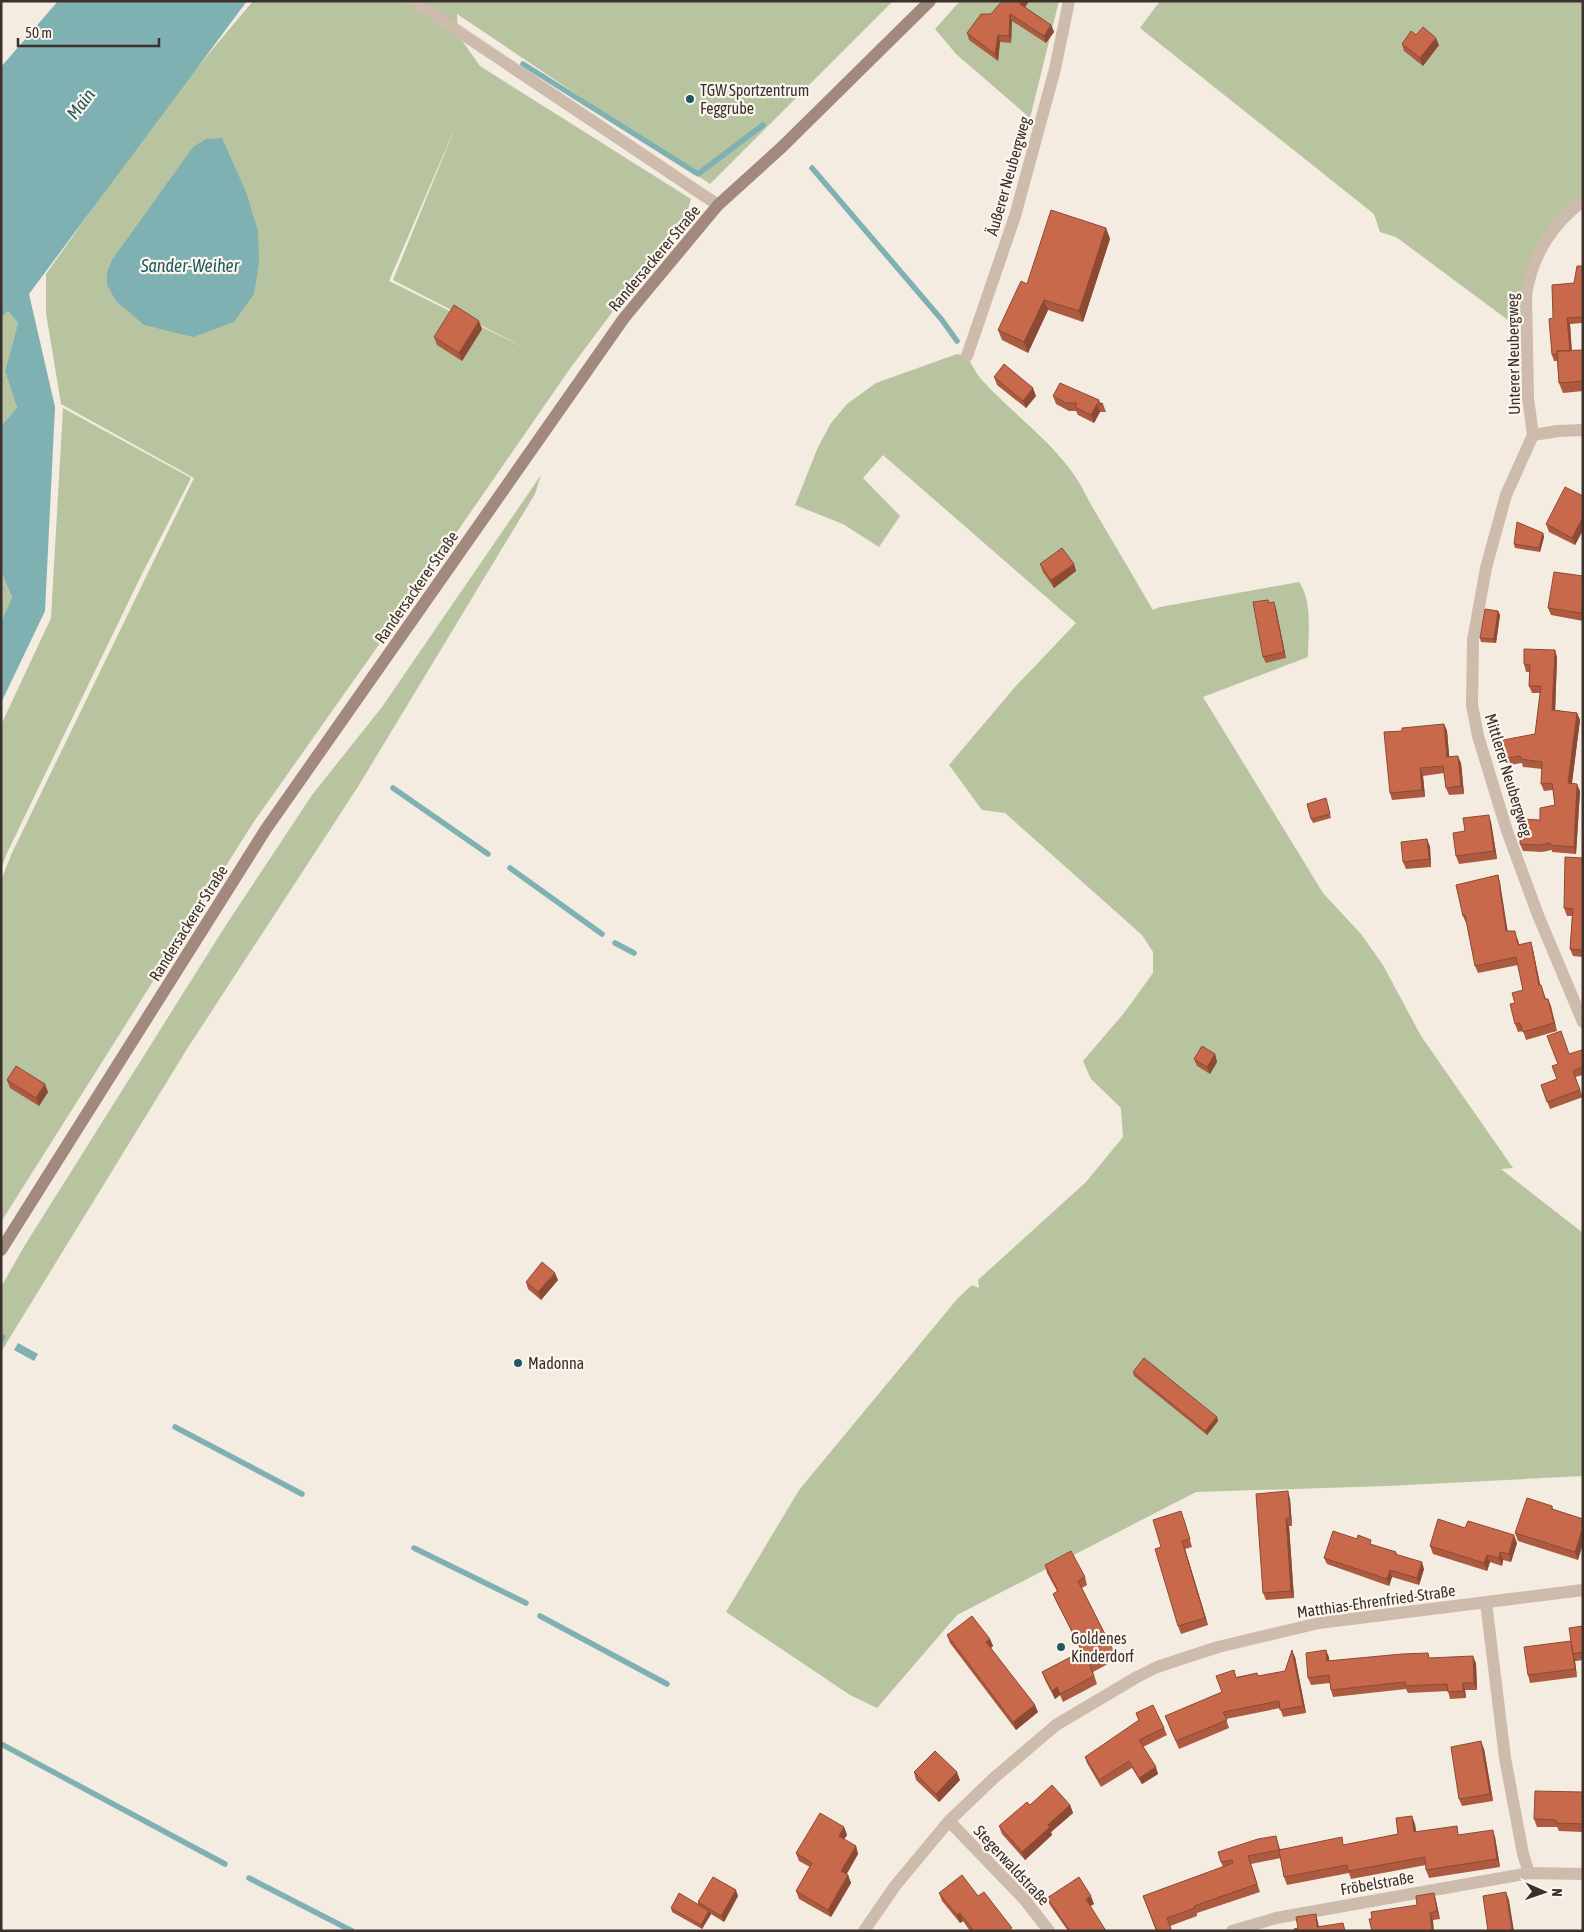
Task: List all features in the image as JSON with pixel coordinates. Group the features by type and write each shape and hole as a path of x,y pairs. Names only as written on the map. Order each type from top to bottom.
{"main road":[{"name":"Randersackerer Straße","path":"1,1250 266,829 624,318 718,205 782,147 930,1"}],"street":[{"path":"413,1 718,205"},
{"name":"Äußerer Neubergweg","path":"967,356 1015,216 1055,69 1069,1"},
{"name":"Unterer Neubergweg","path":"1533,435 1528,398 1526,295 1528,281 1542,245 1556,225 1583,201"},
{"path":"1533,435 1583,430"},
{"name":"Mittlerer Neubergweg","path":"1533,435 1506,494 1486,568 1473,640 1472,705 1478,736 1507,831 1538,915 1583,1022"},
{"name":"Matthias-Ehrenfried-Straße","path":"864,1931 895,1886 949,1821 995,1776 1056,1725 1157,1667 1218,1647 1319,1623 1583,1590"},
{"path":"1486,1602 1505,1758 1523,1854 1529,1873"},
{"name":"Stegerwaldstraße","path":"949,1821 1025,1900 1049,1931"},
{"name":"Fröbelstraße","path":"1232,1931 1276,1918 1529,1873 1583,1874"}],"green space":[{"path":"253,1 893,1 710,184 457,14 458,35 480,66 691,199 687,212 569,370 253,823 1,1222 1,881 11,855 194,478 61,404 46,313 46,274 170,100","holes":["457,123 393,280 531,351 389,281"]},
{"path":"960,1 1059,1 1030,118 956,54 935,29"},
{"path":"1160,1 1583,1 1583,201 1535,259 1527,326 1516,326 1396,237 1380,232 1374,214 1140,28"},
{"path":"8,311 18,323 5,371 17,408 1,426 1,318"},
{"path":"957,354 967,356 981,379 1041,436 1068,467 1080,484 1153,610 1160,607 1299,582 1308,608 1308,657 1203,697 1323,893 1361,934 1383,965 1421,1036 1513,1168 1501,1169 1583,1233 1583,1476 1387,1486 1196,1492 957,1615 877,1708 850,1695 726,1612 799,1490 958,1298 972,1285 979,1288 978,1280 1086,1182 1123,1137 1121,1108 1091,1079 1083,1061 1124,1013 1153,973 1153,952 1142,935 1005,813 982,810 949,765 1015,687 1076,623 883,455 863,478 900,516 879,547 843,524 795,505 818,447 831,423 847,404 876,383"},
{"path":"63,408 191,478 140,578 1,869 1,725 51,618"},
{"path":"541,475 535,494 359,785 187,1049 1,1352 1,1287 25,1245 226,925 312,795 382,707"},
{"path":"1,571 12,599 1,622"}],"water":[{"name":"Main","path":"58,1 247,1 29,294 55,407 45,611 1,703 1,622 12,598 1,571 1,426 17,408 5,371 18,323 8,311 1,318 1,67"},
{"name":"Sander-Weiher","path":"222,138 246,192 258,231 259,263 254,294 234,322 193,337 144,325 116,301 107,285 107,272 112,260 193,147 206,139"},
{"path":"18,1343 38,1354 34,1361 14,1350"}],"building":[{"path":"1002,1 1022,1 1020,4 1051,25 1044,36 1010,14 1009,36 998,35 995,54 967,33 981,14 991,14"},
{"path":"1423,27 1436,38 1420,58 1402,44 1411,31 1416,35"},
{"path":"1051,210 1106,228 1079,311 1044,300 1024,342 998,330 1021,281 1027,284"},
{"path":"1577,266 1583,266 1583,317 1567,318 1570,351 1557,351 1557,354 1552,355 1549,319 1553,318 1552,285 1574,283"},
{"path":"454,305 479,321 459,353 434,337"},
{"path":"1583,350 1583,381 1559,383 1557,351"},
{"path":"1004,364 1033,388 1023,401 994,377"},
{"path":"1060,383 1099,400 1098,402 1103,404 1097,404 1091,415 1075,407 1077,403 1066,403 1053,396"},
{"path":"1565,487 1583,496 1583,517 1572,538 1546,524"},
{"path":"1517,522 1543,533 1539,548 1514,544"},
{"path":"1062,548 1074,564 1051,580 1040,564"},
{"path":"1554,572 1583,576 1581,613 1548,608"},
{"path":"1268,600 1269,603 1274,602 1284,652 1263,657 1253,602"},
{"path":"1485,609 1498,611 1494,639 1480,638"},
{"path":"1524,649 1555,650 1552,710 1577,713 1568,783 1577,784 1574,847 1550,845 1550,843 1539,845 1520,844 1521,819 1540,820 1540,808 1555,805 1552,783 1541,784 1542,762 1521,759 1520,756 1507,758 1503,740 1535,734 1541,686 1529,686 1530,665 1524,664"},
{"path":"1444,724 1447,757 1458,756 1461,786 1446,788 1443,766 1420,768 1422,790 1390,793 1384,732 1402,731 1402,728"},
{"path":"1326,798 1330,814 1311,819 1307,804"},
{"path":"1489,815 1494,851 1456,856 1453,833 1465,831 1463,818"},
{"path":"1427,839 1429,859 1403,862 1401,842"},
{"path":"1565,857 1583,858 1583,950 1570,949 1573,909 1564,908"},
{"path":"1498,875 1506,931 1515,931 1518,945 1531,942 1539,985 1541,985 1545,999 1548,999 1554,1023 1523,1032 1520,1023 1515,1024 1510,1004 1515,1003 1512,993 1523,990 1516,957 1475,966 1465,915 1463,916 1456,885"},
{"path":"1561,1031 1569,1054 1582,1050 1583,1053 1583,1067 1573,1071 1580,1090 1547,1102 1541,1085 1557,1079 1552,1066 1558,1064 1547,1036"},
{"path":"1202,1046 1215,1054 1207,1067 1194,1059"},
{"path":"16,1066 45,1084 36,1098 7,1080"},
{"path":"542,1262 555,1273 538,1292 526,1282"},
{"path":"1144,1358 1217,1417 1205,1431 1133,1372"},
{"path":"1288,1491 1290,1518 1286,1518 1291,1591 1263,1593 1256,1494"},
{"path":"1527,1498 1552,1506 1552,1509 1583,1519 1581,1524 1583,1527 1575,1552 1515,1533"},
{"path":"1181,1511 1190,1539 1182,1541 1205,1618 1178,1626 1155,1549 1161,1547 1153,1520"},
{"path":"1438,1519 1465,1528 1468,1521 1514,1535 1509,1554 1500,1552 1499,1558 1487,1555 1484,1563 1430,1546"},
{"path":"1333,1531 1357,1539 1358,1535 1371,1540 1370,1544 1422,1562 1417,1578 1390,1570 1387,1579 1324,1558"},
{"path":"1071,1551 1085,1577 1078,1581 1114,1652 1089,1664 1094,1676 1060,1694 1057,1687 1052,1691 1042,1672 1082,1651 1053,1594 1058,1591 1045,1565"},
{"path":"972,1616 990,1639 986,1642 1035,1705 1013,1722 947,1635"},
{"path":"1583,1626 1583,1652 1573,1654 1569,1628"},
{"path":"1571,1641 1575,1669 1528,1675 1524,1647"},
{"path":"1292,1650 1303,1706 1280,1710 1279,1701 1223,1712 1227,1720 1176,1741 1165,1716 1222,1692 1216,1676 1234,1670 1236,1678 1257,1673 1258,1676 1285,1671"},
{"path":"1326,1650 1327,1661 1428,1653 1429,1658 1473,1656 1474,1683 1463,1683 1463,1691 1448,1692 1447,1684 1405,1686 1405,1682 1331,1690 1329,1675 1308,1678 1306,1653"},
{"path":"1153,1705 1164,1728 1139,1740 1156,1767 1139,1778 1129,1761 1099,1780 1085,1757 1139,1720 1136,1713"},
{"path":"1481,1741 1490,1794 1459,1799 1451,1747"},
{"path":"935,1751 957,1772 936,1794 914,1772"},
{"path":"1052,1785 1070,1805 1048,1825 1050,1827 1022,1852 999,1826 1027,1802 1030,1805"},
{"path":"1535,1791 1582,1792 1583,1824 1556,1823 1556,1820 1534,1819"},
{"path":"820,1813 844,1827 839,1836 856,1846 841,1871 848,1875 828,1910 796,1891 812,1863 796,1853"},
{"path":"1412,1816 1414,1832 1457,1826 1458,1835 1493,1830 1497,1859 1426,1870 1425,1857 1348,1871 1347,1865 1284,1877 1279,1850 1342,1837 1343,1845 1398,1834 1396,1818"},
{"path":"1276,1836 1279,1850 1248,1856 1257,1884 1194,1906 1195,1908 1167,1918 1171,1929 1157,1931 1143,1896 1233,1863 1232,1860 1221,1862 1218,1852 1258,1839"},
{"path":"962,1875 978,1896 984,1892 1012,1928 1008,1931 974,1931 960,1913 957,1915 939,1893"},
{"path":"713,1877 736,1890 721,1916 698,1902"},
{"path":"1079,1877 1091,1896 1086,1899 1106,1931 1070,1931 1047,1898"},
{"path":"1506,1892 1512,1931 1488,1931 1483,1896"},
{"path":"679,1893 709,1911 701,1925 671,1908"},
{"path":"1434,1893 1437,1911 1430,1913 1432,1931 1372,1931 1369,1919 1372,1919 1371,1912 1417,1905 1416,1896"},
{"path":"1316,1914 1317,1927 1343,1923 1345,1931 1295,1931 1294,1929 1298,1928 1296,1917"}],"waterway":[{"path":"523,64 698,174 763,125"},
{"path":"812,168 942,320 957,341"},
{"path":"393,788 488,854"},
{"path":"510,868 602,934"},
{"path":"615,943 634,953"},
{"path":"175,1427 302,1494"},
{"path":"414,1548 526,1603"},
{"path":"540,1616 667,1684"},
{"path":"1,1744 225,1864"},
{"path":"249,1878 352,1931"}],"place":[{"name":"TGW Sportzentrum Feggrube","path":"690,99"},
{"name":"Madonna","path":"518,1363"},
{"name":"Goldenes Kinderdorf","path":"1061,1647"}]}
